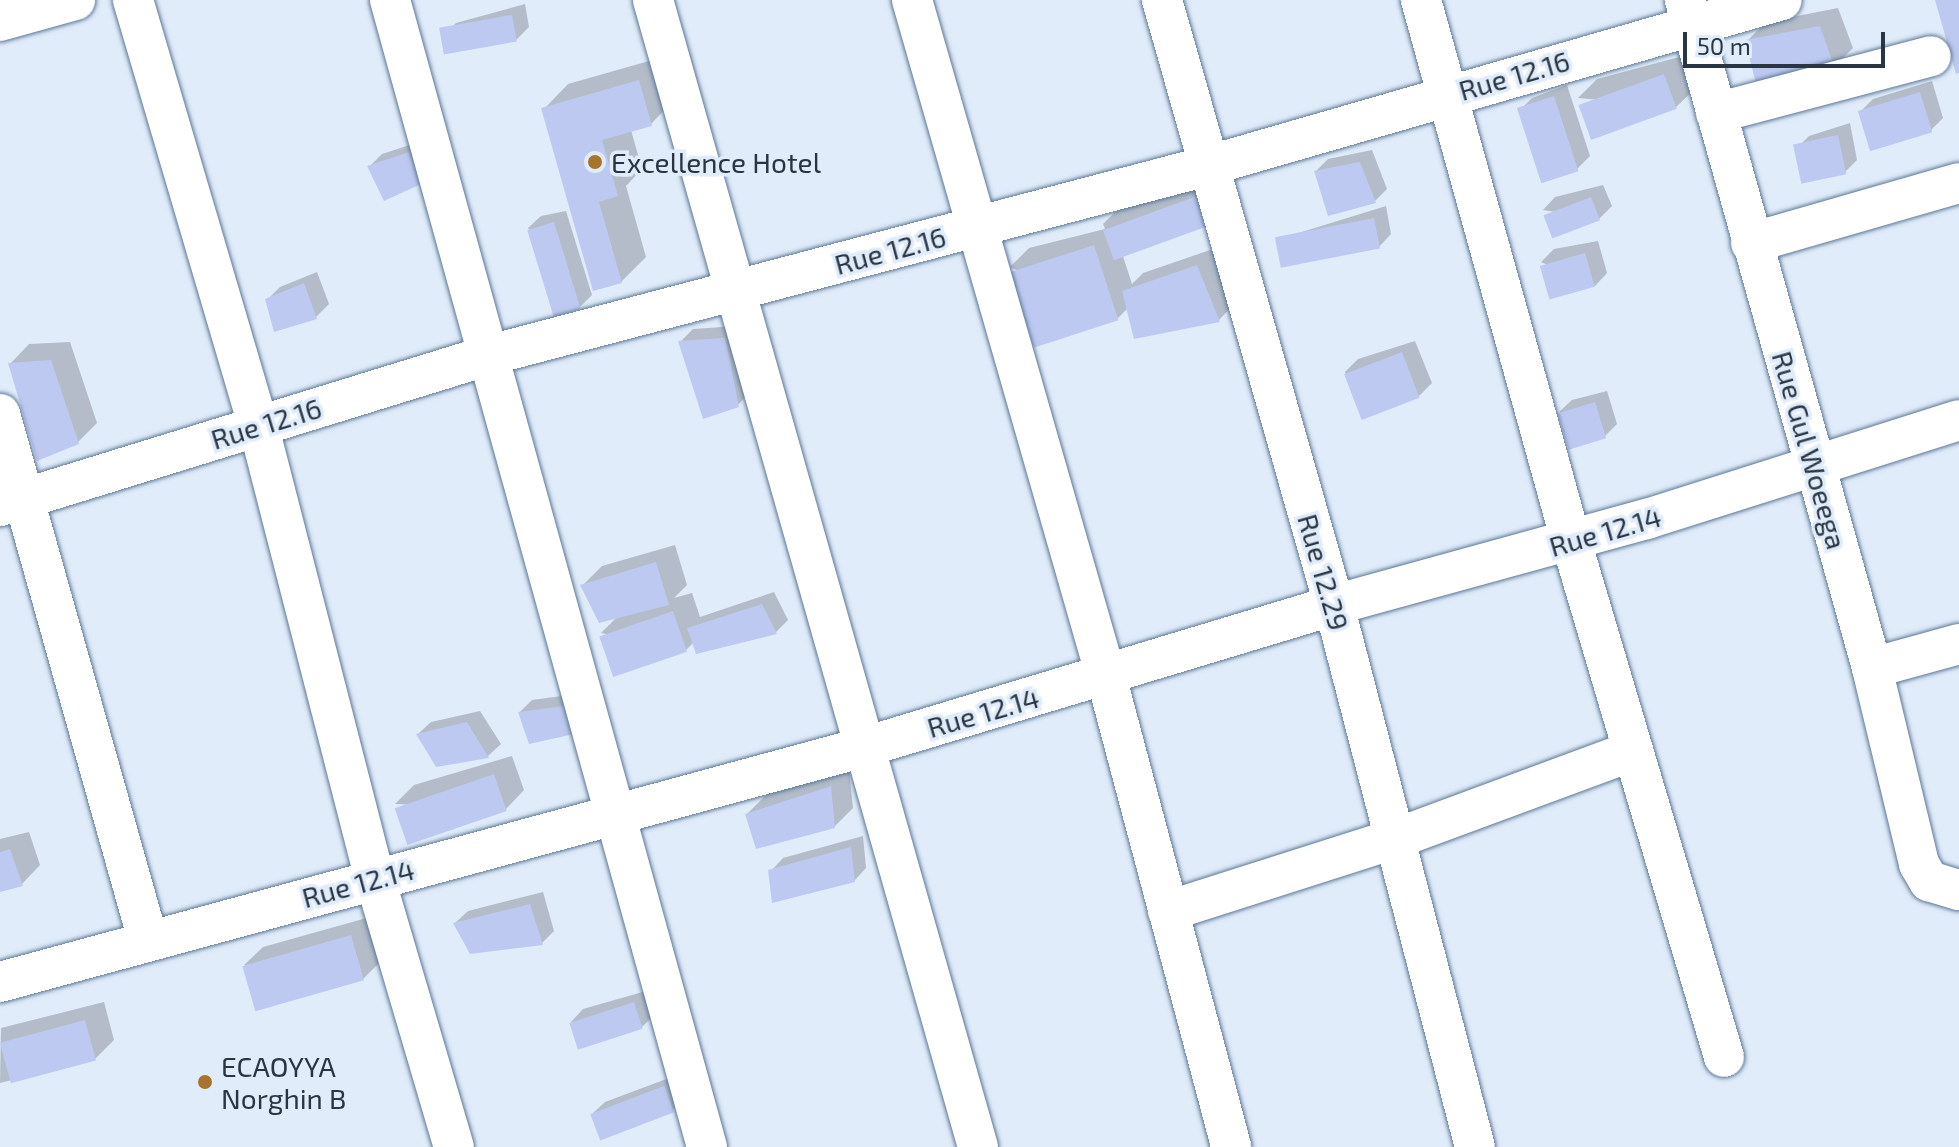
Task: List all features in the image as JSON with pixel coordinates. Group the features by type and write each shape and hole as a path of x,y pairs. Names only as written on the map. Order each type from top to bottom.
{"street":[{"path":"0,21 75,0"},
{"path":"133,0 258,424 375,879 454,1147"},
{"path":"390,0 707,1147"},
{"path":"653,0 734,292 868,746 978,1147"},
{"path":"912,0 1106,676 1231,1147"},
{"name":"Rue 12.29","path":"1162,0 1334,605 1475,1147"},
{"path":"1421,0 1571,541 1724,1057"},
{"name":"Rue 12.16","path":"12,502 486,356 1207,166 1446,94 1688,13 1782,0"},
{"name":"Rue Gul Woeega","path":"1688,13 1872,668 1919,864 1929,881 1952,890"},
{"path":"1716,113 1931,56"},
{"path":"1751,243 1959,183"},
{"path":"0,414 12,502 148,940"},
{"name":"Rue 12.14","path":"0,982 614,811 868,746 1334,605 1730,494 1814,462 1959,420"},
{"path":"1872,668 1959,644"},
{"path":"1168,911 1397,838 1632,751"}],"building":[{"path":"1935,0 1959,0 1959,73 1956,74"},
{"path":"512,15 517,42 444,54 439,28"},
{"path":"1820,26 1835,69 1757,88 1745,40"},
{"path":"1664,74 1677,109 1591,140 1578,105"},
{"path":"639,80 652,126 602,140 618,196 599,202 622,283 593,291 541,108"},
{"path":"1920,92 1932,132 1870,151 1858,111"},
{"path":"1554,96 1578,171 1541,183 1517,108"},
{"path":"1838,135 1846,174 1801,184 1793,145"},
{"path":"409,152 421,184 384,201 367,166"},
{"path":"1360,162 1376,203 1328,216 1314,171"},
{"path":"1197,196 1208,226 1114,260 1103,230"},
{"path":"1591,197 1600,220 1552,239 1543,215"},
{"path":"1374,218 1380,248 1281,268 1275,237"},
{"path":"554,222 581,309 554,317 527,230"},
{"path":"1094,245 1118,320 1034,348 1009,273"},
{"path":"1585,253 1595,287 1549,300 1540,266"},
{"path":"1197,265 1220,322 1134,339 1122,291"},
{"path":"304,283 317,319 274,332 265,299"},
{"path":"725,338 739,407 703,419 678,341"},
{"path":"1402,352 1420,398 1362,420 1344,374"},
{"path":"51,360 79,444 37,461 8,363"},
{"path":"1595,402 1606,438 1569,450 1558,413"},
{"path":"656,562 669,605 599,623 580,585"},
{"path":"762,604 777,634 696,654 687,628"},
{"path":"673,611 687,652 613,677 599,636"},
{"path":"564,706 574,734 529,744 518,712"},
{"path":"467,722 489,758 436,767 416,734"},
{"path":"494,774 507,811 407,845 395,808"},
{"path":"831,786 835,828 756,849 745,814"},
{"path":"851,847 855,882 772,903 768,870"},
{"path":"10,849 23,886 0,892 0,852"},
{"path":"530,904 543,945 470,954 453,923"},
{"path":"351,935 364,980 255,1011 242,966"},
{"path":"634,1002 643,1029 578,1050 569,1023"},
{"path":"85,1020 96,1061 11,1083 0,1043"},
{"path":"664,1086 674,1112 600,1140 590,1114"}],"place":[{"name":"Excellence Hotel","path":"595,162"},
{"name":"ECAOYYA Norghin B","path":"205,1082"}]}
